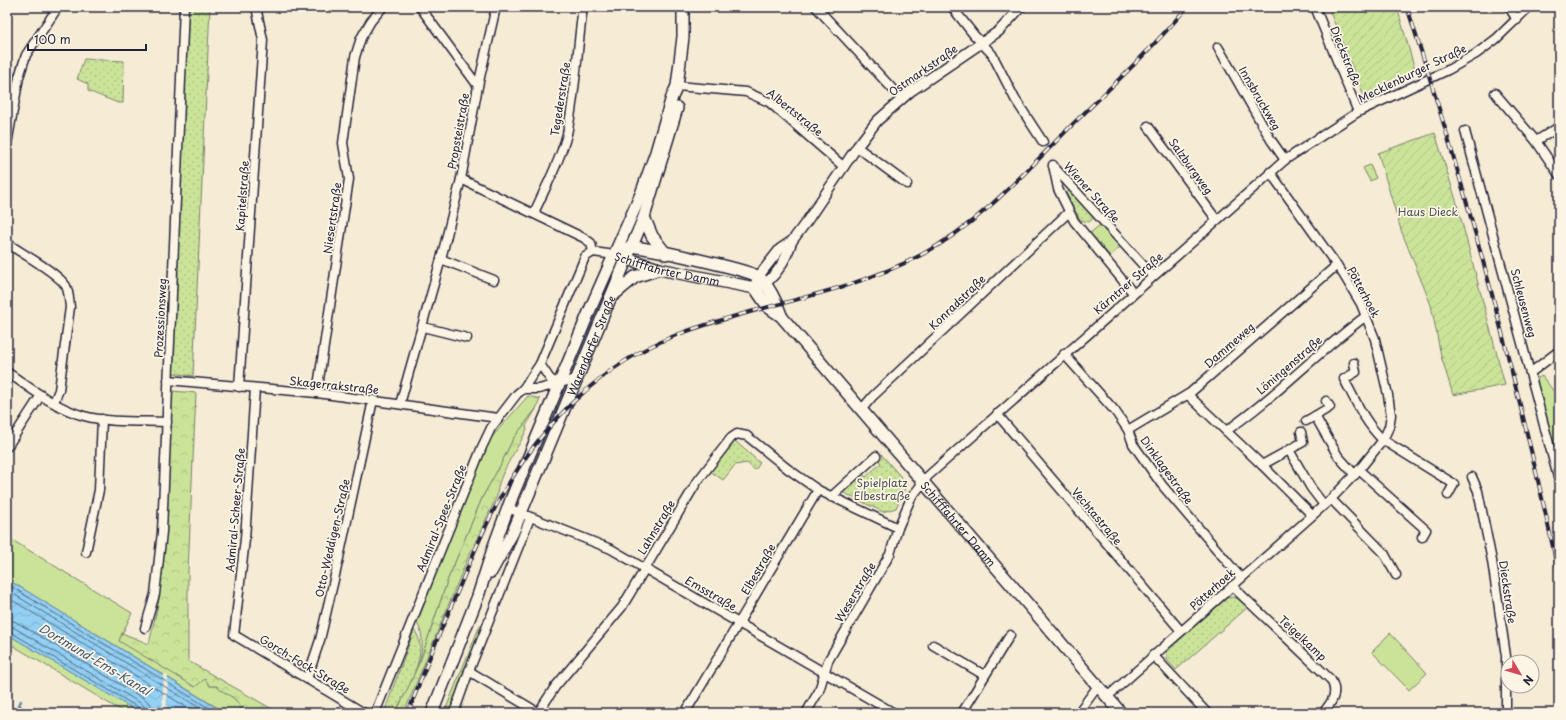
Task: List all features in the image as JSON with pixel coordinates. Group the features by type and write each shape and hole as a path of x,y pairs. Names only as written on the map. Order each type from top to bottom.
{"main road":[{"name":"Warendorfer Straße","path":"432,713 478,596 508,508 559,384 641,194 677,86 683,37 683,7"},
{"name":"Warendorfer Straße","path":"478,596 513,532 525,516 575,379 644,216 679,98 677,86"},
{"path":"644,216 652,236 666,254"},
{"name":"Schifffahrter Damm","path":"615,254 628,252 666,254 720,265 759,283 779,308 781,316 1121,713"},
{"name":"Schifffahrter Damm","path":"628,252 659,269 759,283"},
{"path":"609,298 635,277 659,269"}],"street":[{"path":"7,144 19,77 26,55 58,7"},
{"name":"Prozessionsweg","path":"145,628 155,594 162,532 184,7"},
{"name":"Kapitelstraße","path":"239,387 263,40 256,7"},
{"name":"Niesertstraße","path":"317,393 349,179 344,143 355,57 361,38 371,21 384,7"},
{"path":"420,7 478,86"},
{"name":"Propsteistraße","path":"400,404 423,327 461,179 478,86 496,7"},
{"name":"Tegederstraße","path":"534,213 557,163 566,136 574,93 583,7"},
{"path":"816,7 901,98"},
{"path":"952,7 992,54 1015,99 1043,142"},
{"name":"Ostmarkstraße","path":"759,283 780,249 792,241 857,147 877,121 901,98 982,43 1007,24 1021,7"},
{"name":"Dieckstraße","path":"1315,7 1358,112"},
{"path":"1509,7 1517,20"},
{"name":"Mecklenburger Straße","path":"1358,112 1448,70 1476,54 1517,20 1530,7"},
{"name":"Innsbruckweg","path":"1218,47 1263,127 1285,160"},
{"name":"Albertstraße","path":"677,86 746,92 759,96 779,111 844,167"},
{"path":"1495,93 1536,142 1559,175"},
{"name":"Kärntner Straße","path":"923,482 1064,354 1270,172 1285,160 1358,112"},
{"name":"Salzburgweg","path":"1148,126 1216,219"},
{"path":"1536,142 1559,127"},
{"name":"Schleusenweg","path":"1465,131 1559,481"},
{"path":"857,147 907,184"},
{"name":"Wiener Straße","path":"1133,293 1086,237 1069,212 1058,189 1053,166 1153,276"},
{"name":"Pötterhoek","path":"1107,697 1331,499 1357,472 1383,440 1389,427 1389,404 1380,357 1366,316 1337,266 1270,172"},
{"path":"461,179 584,238 591,243 593,252"},
{"name":"Konradstraße","path":"861,410 873,396 1069,212"},
{"path":"7,243 56,276 66,286 69,296 70,307 59,390 54,402"},
{"path":"523,389 540,364 585,257 593,252 615,254"},
{"path":"441,259 494,280"},
{"name":"Dammeweg","path":"1128,430 1188,395 1337,266"},
{"name":"Löningenstraße","path":"1226,431 1245,418 1328,346 1366,316"},
{"path":"423,327 467,338"},
{"path":"1530,373 1559,351"},
{"name":"Dinklagestraße","path":"1064,354 1115,411 1128,430 1133,444 1162,485 1241,578"},
{"path":"1354,363 1356,372 1341,380 1375,432 1383,440 1454,484 1448,495"},
{"name":"Warendorfer Straße","path":"540,364 550,379 559,384"},
{"path":"7,372 42,396 70,411 102,419 167,422"},
{"path":"523,389 539,389 575,379"},
{"name":"Skagerrakstraße","path":"168,380 317,393 498,418"},
{"name":"Admiral-Scheer-Straße","path":"234,634 245,539 255,388"},
{"name":"Admiral-Spee-Straße","path":"375,713 482,447 498,418 517,394 523,389"},
{"path":"1188,395 1312,515"},
{"path":"7,447 42,396"},
{"name":"Otto-Weddigen-Straße","path":"307,679 320,640 373,400"},
{"path":"1306,421 1330,407 1326,401"},
{"name":"Vechtastraße","path":"997,414 1181,631"},
{"path":"1315,416 1338,456 1426,530 1422,537"},
{"path":"86,552 99,490 102,419"},
{"path":"1262,465 1303,442 1301,432"},
{"name":"Lahnstraße","path":"539,713 555,687 622,607 707,466 725,444 737,434 747,436 818,490"},
{"path":"1289,450 1311,488 1324,505"},
{"path":"831,497 876,456"},
{"name":"Dieckstraße","path":"1472,477 1478,491 1494,568 1506,656 1506,713"},
{"name":"Weserstraße","path":"806,713 819,691 824,672 835,647 890,554 898,528 911,498 923,482"},
{"path":"818,490 898,528"},
{"name":"Elbestraße","path":"685,713 818,490"},
{"path":"1331,499 1384,553 1396,575"},
{"name":"Emsstraße","path":"508,508 611,549 645,567 894,713"},
{"name":"Warendorfer Straße","path":"454,713 525,516"},
{"name":"Teigelkamp","path":"1232,586 1331,680 1335,693 1333,700 1323,713"},
{"name":"Gorch-Fock-Straße","path":"234,634 364,713"},
{"path":"962,713 1010,635"},
{"path":"933,645 984,675"},
{"path":"1153,655 1208,713"},
{"path":"469,671 539,713"},
{"path":"1078,713 1098,686"}],"green space":[{"path":"188,7 210,7 193,376 173,373"},
{"path":"1328,7 1397,7 1415,70 1367,97 1364,96"},
{"path":"84,59 124,61 123,103 118,103 88,91 88,84 77,79"},
{"name":"Haus Dieck","path":"1435,133 1456,200 1505,385 1453,395 1441,356 1431,305 1401,230 1378,153"},
{"path":"1370,165 1376,178 1370,181 1363,168"},
{"path":"1071,189 1096,216 1089,222 1080,220 1066,193"},
{"path":"1100,225 1120,247 1110,256 1090,233"},
{"path":"1542,376 1559,398 1559,464 1536,379"},
{"path":"172,391 196,393 188,571 188,661 279,713 242,713 237,701 217,686 210,686 205,679 195,687 119,641 122,633 149,644 159,600"},
{"path":"528,396 540,399 536,409 513,439 483,496 448,579 418,666 422,645 421,633 417,623 483,451 491,438"},
{"path":"536,409 526,426 527,429 523,437 500,479 497,496 469,555 404,713 396,713 421,659 448,579 483,496 513,439"},
{"path":"735,441 760,463 755,470 747,463 735,465 723,480 710,471"},
{"name":"Spielplatz Elbestraße","path":"881,454 907,484 896,508 883,512 840,491 861,472 866,477 881,463 877,458"},
{"path":"7,537 132,613 119,641 206,679 210,686 217,686 232,697 238,703 242,713 226,713 7,579"},
{"path":"1232,597 1238,599 1248,607 1176,670 1167,660 1167,651 1227,598"},
{"path":"480,625 483,626 449,713 444,713"},
{"path":"414,630 419,638 420,649 419,660 415,672 395,713 384,713"},
{"path":"1390,633 1427,673 1409,690 1372,652"},
{"path":"7,634 140,713 125,713 7,642"},
{"path":"418,666 412,681 395,713"}],"water":[{"name":"Dortmund-Ems-Kanal","path":"7,579 225,713 140,713 7,634"}],"pier":[{"path":"164,674 168,676 166,713 162,713"}],"waterway":[{"path":"21,701 19,705 28,713"}],"railway":[{"path":"408,713 443,624 495,507 518,469 536,444 555,421 577,399 624,361 651,346 679,334 709,324 863,280 921,255 943,242 983,212 1021,177 1147,52 1187,7"},
{"path":"1407,7 1451,147 1471,218 1527,431 1559,575"}]}
